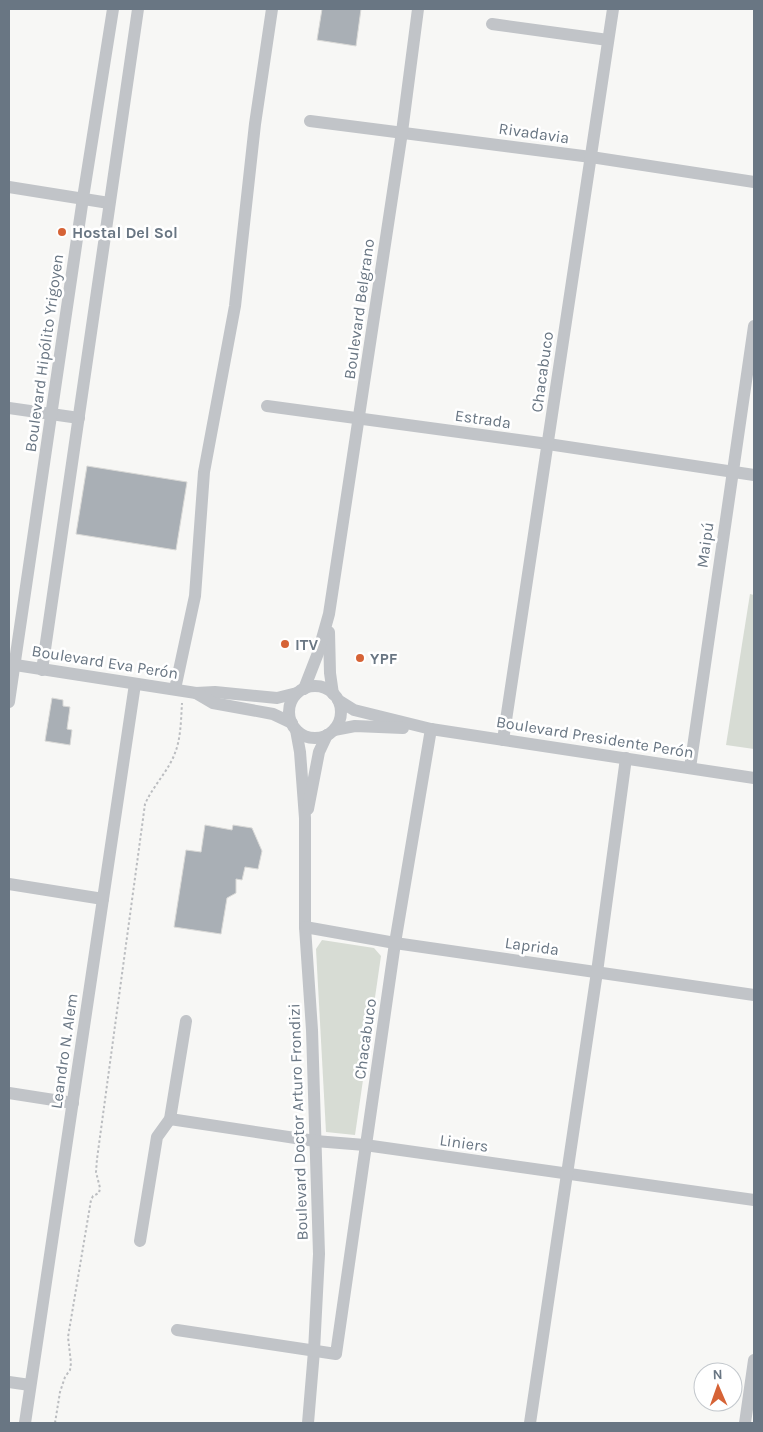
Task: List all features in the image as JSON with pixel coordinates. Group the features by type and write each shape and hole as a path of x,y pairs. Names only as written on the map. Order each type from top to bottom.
{"street":[{"name":"Boulevard Hipólito Yrigoyen","path":"9,702 12,665 113,9"},
{"path":"42,670 138,9"},
{"path":"185,691 195,596 204,472 234,306 255,124 272,9"},
{"name":"Boulevard Belgrano","path":"336,697 330,673 330,614 402,132 418,9"},
{"name":"Chacabuco","path":"503,740 613,9"},
{"path":"492,24 608,40"},
{"name":"Rivadavia","path":"310,121 590,157 754,182"},
{"path":"9,187 110,203"},
{"name":"Maipú","path":"690,768 754,326"},
{"name":"Estrada","path":"267,406 548,444 754,475"},
{"path":"9,408 79,418"},
{"name":"Boulevard Belgrano","path":"301,691 318,652 330,614"},
{"name":"Boulevard Eva Perón","path":"12,665 185,691"},
{"name":"Leandro N. Alem","path":"25,1423 135,684"},
{"name":"Boulevard Presidente Perón","path":"185,691 277,698 312,687 320,687 354,710 431,729 754,778"},
{"name":"Boulevard Presidente Perón","path":"185,691 214,703 274,714 310,738 319,738 355,726 431,729"},
{"path":"294,727 290,707 301,691"},
{"path":"331,733 339,723 341,715 336,697"},
{"name":"Boulevard Doctor Arturo Frondizi","path":"294,727 300,752 305,818 305,927 312,1030 319,1254 308,1423"},
{"name":"Chacabuco","path":"314,1351 336,1354 395,943 431,729"},
{"name":"Boulevard Doctor Arturo Frondizi","path":"305,818 319,752 331,733"},
{"path":"530,1423 568,1174 626,758"},
{"path":"9,884 102,899"},
{"name":"Laprida","path":"305,927 395,943 754,995"},
{"path":"140,1242 157,1137 170,1119 186,1021"},
{"path":"9,1094 72,1103"},
{"name":"Liniers","path":"170,1119 754,1200"},
{"path":"177,1330 314,1351"},
{"path":"749,1415 754,1360"},
{"path":"9,1382 30,1385"}],"path":[{"path":"55,1423 60,1392 65,1377 70,1370 68,1337 91,1200 93,1196 99,1193 100,1188 96,1172 97,1159 145,804 175,754 185,691"}],"shaded area":[{"path":"750,594 754,595 754,749 726,745"},
{"path":"322,940 374,948 381,956 355,1135 326,1132 316,949"}],"building":[{"path":"322,9 361,9 356,46 317,40"},
{"path":"87,466 187,482 176,550 76,534"},
{"path":"52,698 63,700 63,706 70,707 67,729 72,730 70,745 45,741"},
{"path":"205,825 232,830 233,825 252,828 262,851 258,869 245,867 242,880 236,879 236,893 227,898 221,934 174,927 186,850 201,852"}],"place":[{"name":"Hostal Del Sol","path":"62,232"},
{"name":"ITV","path":"285,644"},
{"name":"YPF","path":"360,658"}]}
